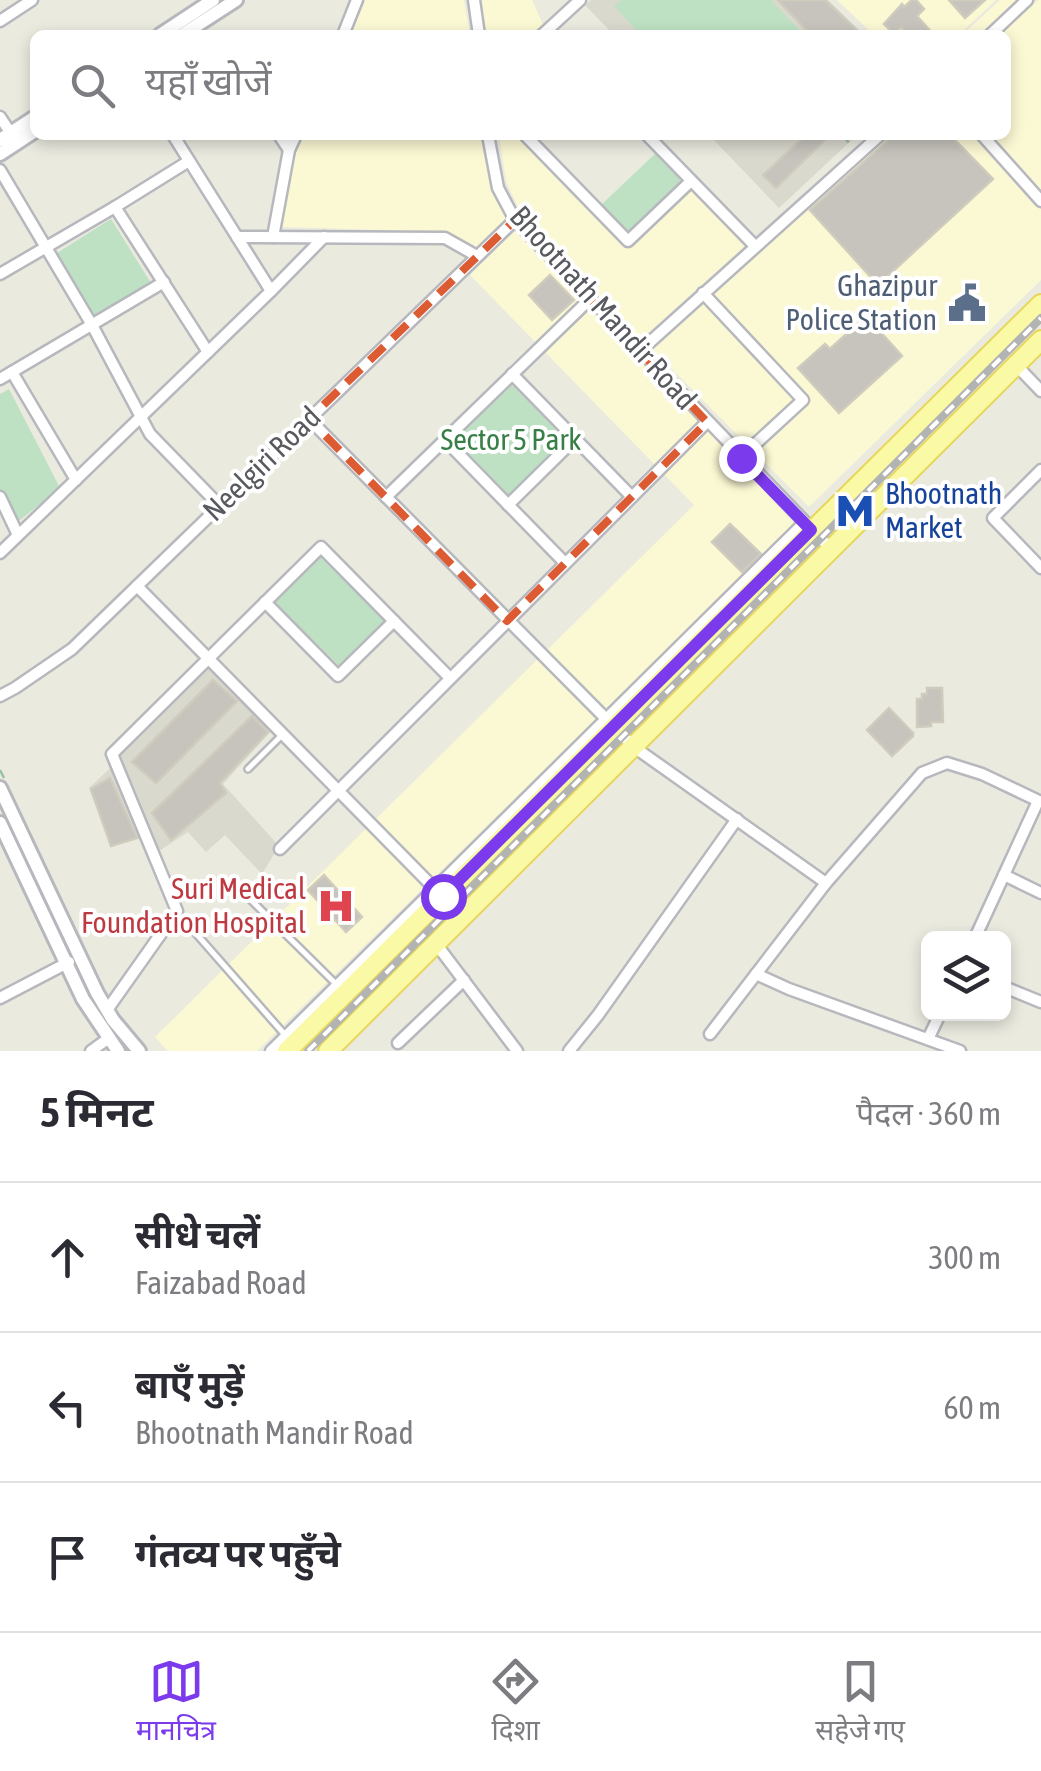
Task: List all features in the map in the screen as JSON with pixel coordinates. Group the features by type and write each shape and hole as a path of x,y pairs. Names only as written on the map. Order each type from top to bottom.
{"main road":[{"path":"287,1044 808,526 1041,304"},
{"path":"328,1051 1041,340"}],"street":[{"path":"0,21 15,4 32,0"},
{"path":"168,30 213,0"},
{"path":"190,30 236,0"},
{"path":"345,30 357,0"},
{"path":"474,0 478,30"},
{"path":"551,30 580,0"},
{"path":"995,30 1027,0"},
{"path":"0,117 9,138"},
{"path":"0,154 9,138 30,121"},
{"path":"176,140 271,291"},
{"path":"282,140 289,150"},
{"path":"273,238 294,140"},
{"name":"Bhootnath Mandir Road","path":"489,140 498,188 515,220 832,550"},
{"path":"530,140 628,241 691,181"},
{"path":"652,140 754,246"},
{"path":"640,351 874,140"},
{"path":"986,140 1041,201"},
{"path":"0,274 189,160"},
{"path":"0,170 92,325 150,434 219,505"},
{"path":"115,208 208,352"},
{"name":"Neelgiri Road","path":"0,696 72,649 515,220"},
{"path":"237,237 445,238 477,256"},
{"path":"0,553 324,238"},
{"path":"0,378 164,282"},
{"path":"703,294 803,400 741,458"},
{"path":"386,497 590,298"},
{"path":"1016,365 1041,392"},
{"path":"12,372 76,480"},
{"path":"512,374 632,496"},
{"path":"309,419 634,748 826,883"},
{"path":"280,849 707,422"},
{"path":"508,504 576,439"},
{"path":"446,440 565,563"},
{"path":"1041,470 993,518 1041,568"},
{"path":"0,498 18,535"},
{"path":"107,1010 177,912 112,754 322,546 450,678"},
{"path":"138,586 439,892 336,984 287,1044 270,1051"},
{"path":"265,602 338,676 394,621"},
{"path":"710,1034 826,883 922,774 946,763 982,774 1040,802 977,931"},
{"path":"0,788 73,960 83,999 118,1051"},
{"path":"569,1051 738,819"},
{"path":"0,823 73,960 139,1051"},
{"path":"1004,875 1041,893"},
{"path":"437,944 517,1051"},
{"path":"0,998 73,960"},
{"path":"756,974 960,1051"},
{"path":"398,1043 464,980"},
{"path":"1011,990 1041,1002"},
{"path":"928,1039 937,1021"},
{"path":"91,1051 109,1038"}],"lane":[{"path":"248,769 284,734"},
{"path":"250,899 336,984"},
{"path":"185,921 287,1044"}],"path":[{"path":"847,140 860,153"}],"highlighted area":[{"path":"515,220 707,422 507,621 309,419"}],"shaded area":[{"path":"363,0 464,0 469,30 351,30"},
{"path":"479,0 532,0 544,27 540,30 482,30"},
{"path":"591,0 828,0 859,30 609,30 585,5"},
{"path":"837,0 996,0 964,30 869,30"},
{"path":"1000,0 1021,0 989,30 967,30"},
{"path":"1041,0 1041,280 809,507 653,350 884,140 1011,140 1011,30 1005,30"},
{"path":"300,140 483,140 491,183 507,219 478,252 448,232 281,227 292,157"},
{"path":"500,140 525,140 627,245 691,189 746,245 638,342 521,214 506,181"},
{"path":"714,140 852,140 779,208"},
{"path":"517,229 795,524 257,1051 168,1051 155,1037 694,505 470,275"},
{"path":"209,664 274,728 223,784 279,846 262,874 225,835 206,852 188,832 159,851 151,833 111,847 89,788 120,759 117,753"}],"green space":[{"path":"621,0 771,0 799,30 636,30 614,6"},
{"path":"658,151 685,182 628,237 599,207"},
{"path":"111,219 151,283 91,320 52,256"},
{"name":"Sector 5 Park","path":"512,385 566,440 509,495 455,440"},
{"path":"9,389 60,488 10,528 0,505 0,394"},
{"path":"320,557 385,621 340,667 275,603"}],"building":[{"path":"778,0 825,0 857,30 806,30"},
{"path":"916,0 924,9 917,16 930,30 890,30 884,24 902,4 904,7"},
{"path":"949,0 985,0 965,18"},
{"path":"801,140 825,140 776,188 763,175"},
{"path":"955,140 993,179 878,285 810,210 886,142"},
{"path":"550,275 574,300 552,320 529,295"},
{"path":"866,316 902,356 839,413 798,368 825,344 830,349"},
{"path":"730,524 761,554 742,572 712,542"},
{"path":"213,680 237,701 156,783 132,762"},
{"path":"927,688 942,688 943,722 917,727 917,699 927,694"},
{"path":"889,708 913,733 892,756 867,730"},
{"path":"252,716 268,732 220,783 226,793 171,840 152,813"},
{"path":"110,778 137,838 111,846 91,789"},
{"path":"324,875 362,917 346,932 308,890"}],"railway":[{"path":"308,1051 1041,318"}],"place":[{"name":"Ghazipur Police Station","path":"967,303"},
{"name":"Bhootnath Market","path":"855,511"},
{"name":"Suri Medical Foundation Hospital","path":"336,906"}],"route":[{"path":"443,896 811,530 741,458"}]}
